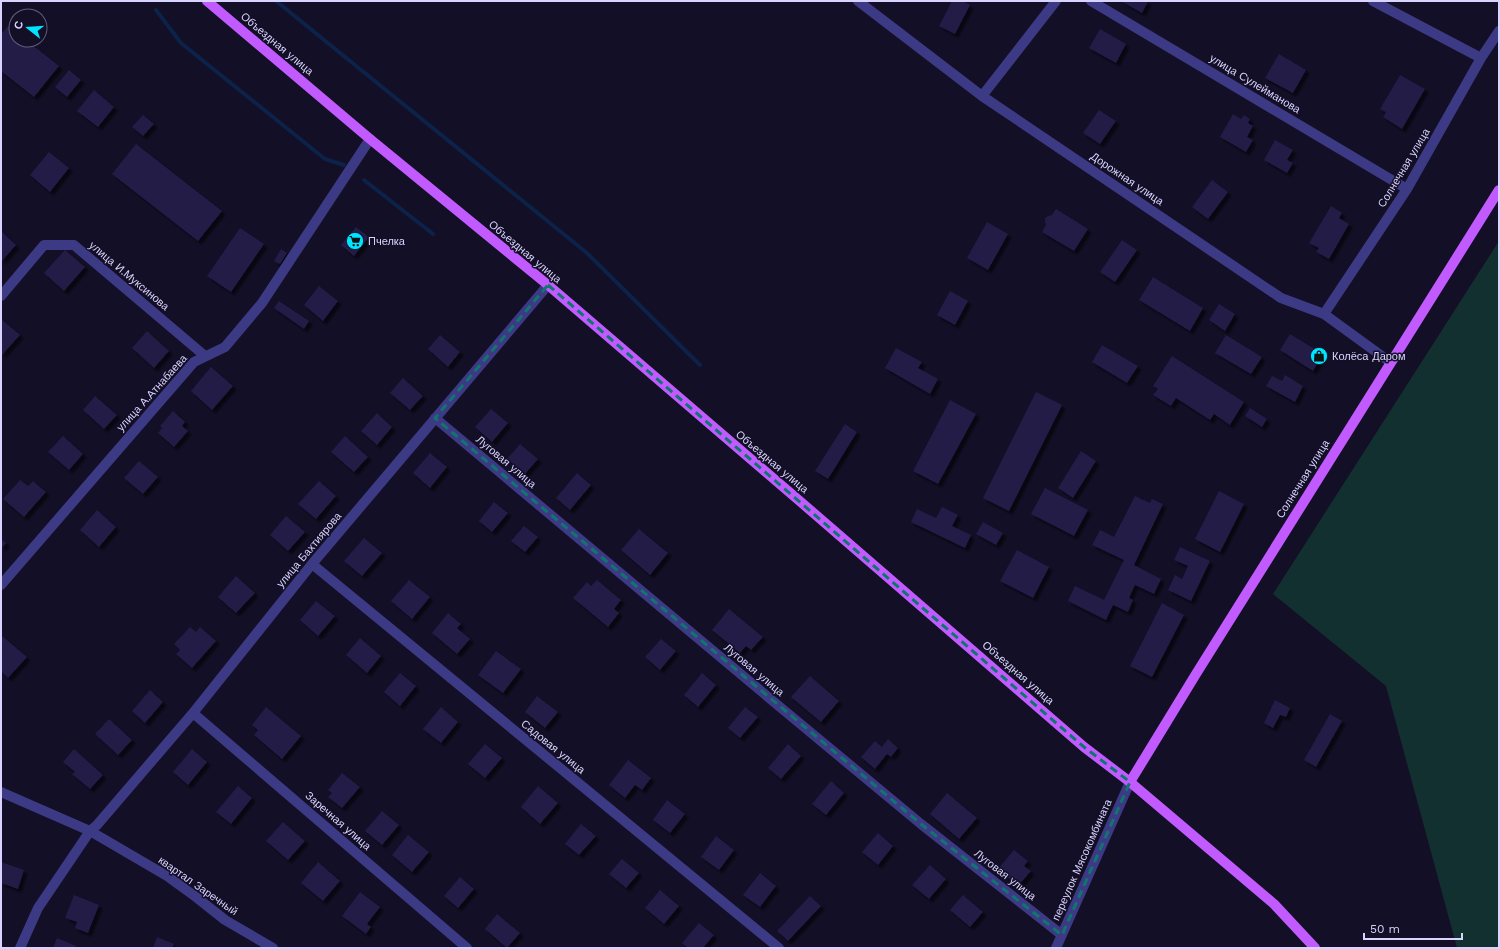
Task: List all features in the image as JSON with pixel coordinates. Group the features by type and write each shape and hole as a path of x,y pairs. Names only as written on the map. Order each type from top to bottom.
{"main road":[{"name":"Объездная улица","path":"207,1 370,139 548,286 1084,747 1130,782 1274,904 1315,948"},
{"name":"Солнечная улица","path":"1130,782 1390,362 1499,190"}],"street":[{"name":"Дорожная улица","path":"858,1 982,96 1281,298 1324,314 1390,362"},
{"path":"982,96 1056,1"},
{"name":"улица Сулейманова","path":"1091,1 1407,189"},
{"path":"1373,1 1482,58"},
{"name":"Солнечная улица","path":"1324,314 1407,189 1499,31"},
{"name":"улица А.Атнабаева","path":"1,585 194,362 225,347 262,302 370,139"},
{"name":"улица И.Муксинова","path":"1,296 44,245 74,245 205,356"},
{"name":"улица Бахтиярова","path":"90,831 97,825 193,713 312,564 548,286"},
{"name":"Луговая улица","path":"436,418 816,738 921,824 1062,935"},
{"name":"Садовая улица","path":"312,564 779,948"},
{"name":"Заречная улица","path":"193,713 467,948"},
{"name":"переулок Мясокомбината","path":"1056,948 1130,782"},
{"name":"квартал Заречный","path":"1,792 90,831 166,876 225,920 273,948"},
{"path":"20,948 38,908 90,831"}],"highlighted area":[{"path":"548,285 1084,747 1130,782 1062,935 921,824 435,418"}],"green space":[{"path":"1499,241 1499,948 1457,948 1386,686 1273,594"}],"building":[{"path":"952,1 962,1 970,5 955,34 939,26"},
{"path":"1121,1 1148,1 1142,13"},
{"path":"8,26 8,48 36,48 59,66 34,97 1,71 1,34"},
{"path":"1100,29 1126,44 1116,63 1089,48"},
{"path":"1279,54 1306,70 1293,93 1265,78"},
{"path":"69,70 81,80 67,97 55,87"},
{"path":"1400,75 1425,89 1402,129 1383,117 1386,112 1380,109"},
{"path":"94,90 114,107 98,127 77,111"},
{"path":"1099,110 1116,121 1100,144 1083,133"},
{"path":"1233,114 1241,119 1244,115 1250,119 1248,123 1253,126 1247,137 1253,140 1246,152 1220,137"},
{"path":"143,115 154,124 143,136 132,127"},
{"path":"1275,140 1293,150 1287,160 1293,163 1287,173 1264,160"},
{"path":"136,144 222,211 198,241 112,174"},
{"path":"49,152 69,168 50,192 30,175"},
{"path":"1212,180 1228,192 1208,219 1192,207"},
{"path":"1331,206 1342,213 1339,218 1349,224 1329,259 1316,252 1319,248 1309,243"},
{"path":"1056,209 1088,229 1074,251 1042,232 1046,225 1045,218 1052,215"},
{"path":"987,222 1008,234 988,270 967,258"},
{"name":"Пчелка","path":"356,227 369,237 354,256 341,245"},
{"path":"240,228 264,244 231,292 207,276"},
{"path":"1,231 16,245 1,262"},
{"path":"1122,240 1137,250 1115,282 1100,272"},
{"path":"281,249 287,253 280,264 274,261"},
{"path":"65,250 85,267 64,291 44,273"},
{"path":"1153,277 1203,308 1190,331 1139,300"},
{"path":"319,286 338,301 323,321 304,305"},
{"path":"950,291 968,301 955,325 937,315"},
{"path":"279,301 309,321 304,329 274,308"},
{"path":"1219,304 1235,314 1225,331 1209,320"},
{"path":"1,320 20,335 1,356"},
{"path":"147,331 169,351 154,368 132,348"},
{"path":"1290,334 1323,354 1313,371 1280,350"},
{"path":"440,335 460,352 448,367 428,349"},
{"path":"1226,335 1262,357 1251,374 1215,353"},
{"path":"1102,345 1138,366 1127,383 1092,362"},
{"path":"896,348 922,362 918,368 938,379 930,394 885,368"},
{"path":"1172,356 1244,402 1230,425 1214,414 1210,420 1176,398 1171,406 1153,395 1158,389 1153,386"},
{"path":"211,367 233,386 212,410 191,391"},
{"path":"1285,375 1303,386 1295,402 1266,386 1272,376 1282,381"},
{"path":"403,378 423,396 410,410 390,393"},
{"path":"1036,392 1062,405 1009,511 983,498"},
{"path":"95,396 117,415 104,429 83,410"},
{"path":"950,400 976,414 938,484 913,471"},
{"path":"1250,408 1267,419 1262,427 1245,416"},
{"path":"491,409 508,423 492,442 475,427"},
{"path":"173,411 185,422 182,426 188,431 174,447 158,433 162,428 160,426"},
{"path":"377,413 392,427 377,445 361,431"},
{"path":"845,424 857,432 828,479 815,471"},
{"path":"63,436 83,454 69,470 48,452"},
{"path":"345,436 368,457 354,472 331,452"},
{"path":"520,444 538,459 525,474 507,459"},
{"path":"1081,451 1096,461 1073,498 1058,488"},
{"path":"430,453 447,467 430,488 413,473"},
{"path":"139,461 158,477 143,494 124,478"},
{"path":"577,473 591,485 570,510 556,498"},
{"path":"20,480 28,486 33,481 46,492 24,517 3,499"},
{"path":"319,481 336,496 316,519 298,504"},
{"path":"1045,488 1088,510 1074,536 1031,514"},
{"path":"1219,491 1244,504 1220,552 1195,539"},
{"path":"1135,496 1150,503 1152,499 1163,504 1134,565 1161,579 1154,594 1135,585 1129,598 1133,600 1128,612 1113,605 1106,620 1068,601 1075,586 1104,600 1124,560 1092,545 1100,530 1114,537"},
{"path":"494,502 508,513 492,532 479,521"},
{"path":"942,507 958,515 952,526 971,535 965,548 911,522 917,509 936,518"},
{"path":"97,510 116,527 99,547 80,530"},
{"path":"286,516 305,532 288,551 270,535"},
{"path":"983,522 1003,533 996,545 976,534"},
{"path":"524,526 538,537 525,552 511,541"},
{"path":"639,529 668,553 650,575 621,550"},
{"path":"364,538 382,553 362,576 344,561"},
{"path":"1,539 6,543 1,549"},
{"path":"1180,547 1210,561 1191,601 1168,590 1175,575 1182,579 1188,566 1174,560"},
{"path":"1017,550 1049,567 1033,598 1000,581"},
{"path":"236,576 255,593 236,613 218,597"},
{"path":"409,580 430,597 412,619 391,601"},
{"path":"597,580 621,600 614,609 619,613 608,627 573,598 587,582 591,586"},
{"path":"316,601 335,616 318,636 300,620"},
{"path":"1162,603 1184,615 1152,677 1130,666"},
{"path":"729,609 763,637 751,650 746,646 740,653 712,630"},
{"path":"448,613 461,624 457,628 470,639 457,654 432,633"},
{"path":"190,627 196,632 200,627 216,641 192,668 176,654 180,650 174,644"},
{"path":"1,635 27,657 8,678 1,671"},
{"path":"360,638 381,656 367,673 346,655"},
{"path":"661,639 676,651 660,670 645,657"},
{"path":"496,651 521,669 503,693 478,675"},
{"path":"400,673 416,686 400,706 384,692"},
{"path":"702,673 716,685 698,707 684,695"},
{"path":"810,676 839,701 821,722 791,697"},
{"path":"150,690 163,702 145,723 132,711"},
{"path":"537,696 558,712 545,728 525,712"},
{"path":"1275,700 1290,708 1286,717 1280,715 1273,728 1264,723"},
{"path":"266,707 301,736 282,759 254,735 258,730 252,725"},
{"path":"441,707 458,722 441,743 423,729"},
{"path":"745,707 758,717 740,738 728,728"},
{"path":"1330,714 1342,721 1316,767 1304,760"},
{"path":"109,719 132,740 118,755 95,734"},
{"path":"888,739 898,748 891,757 887,754 875,769 861,757 875,741 882,747"},
{"path":"485,744 502,758 485,778 468,764"},
{"path":"788,744 801,756 781,779 768,768"},
{"path":"74,749 103,775 90,789 72,774 75,772 63,762"},
{"path":"192,749 207,762 188,785 173,772"},
{"path":"628,760 651,778 642,790 635,785 625,798 609,785"},
{"path":"342,773 360,787 342,808 328,797 332,793 328,790"},
{"path":"831,781 844,793 826,815 812,804"},
{"path":"238,786 252,798 231,824 216,812"},
{"path":"538,786 558,803 540,824 521,807"},
{"path":"947,793 977,818 959,839 930,814"},
{"path":"667,800 685,814 670,833 653,820"},
{"path":"382,811 399,825 382,845 365,831"},
{"path":"283,822 305,841 288,860 266,841"},
{"path":"581,824 596,836 579,855 565,844"},
{"path":"878,833 893,846 878,865 862,852"},
{"path":"408,835 429,852 412,872 392,855"},
{"path":"716,836 734,850 719,870 701,857"},
{"path":"1014,850 1028,861 1024,866 1031,871 1018,886 998,869"},
{"path":"622,859 639,873 626,888 609,874"},
{"path":"1,862 24,870 18,889 1,883"},
{"path":"318,862 340,881 323,901 301,883"},
{"path":"930,865 946,879 929,899 912,885"},
{"path":"760,873 776,886 760,907 743,895"},
{"path":"460,877 474,889 458,908 444,896"},
{"path":"660,890 679,906 664,924 645,908"},
{"path":"360,892 380,907 367,924 371,927 366,934 342,916"},
{"path":"74,895 99,905 88,933 75,928 77,922 65,918"},
{"path":"963,895 983,912 970,927 950,910"},
{"path":"810,896 821,906 788,941 777,931"},
{"path":"497,914 520,933 507,948 485,929"},
{"path":"699,923 714,935 703,948 688,948 682,943"},
{"path":"157,937 174,944 172,948 153,948"},
{"path":"57,938 76,946 75,948 53,948"}],"waterway":[{"path":"276,1 587,253 700,365"},
{"path":"156,10 181,43 325,159 344,165"},
{"path":"364,180 433,234"}],"place":[{"name":"Пчелка","path":"355,241"},
{"name":"Колёса Даром","path":"1319,356"}]}
